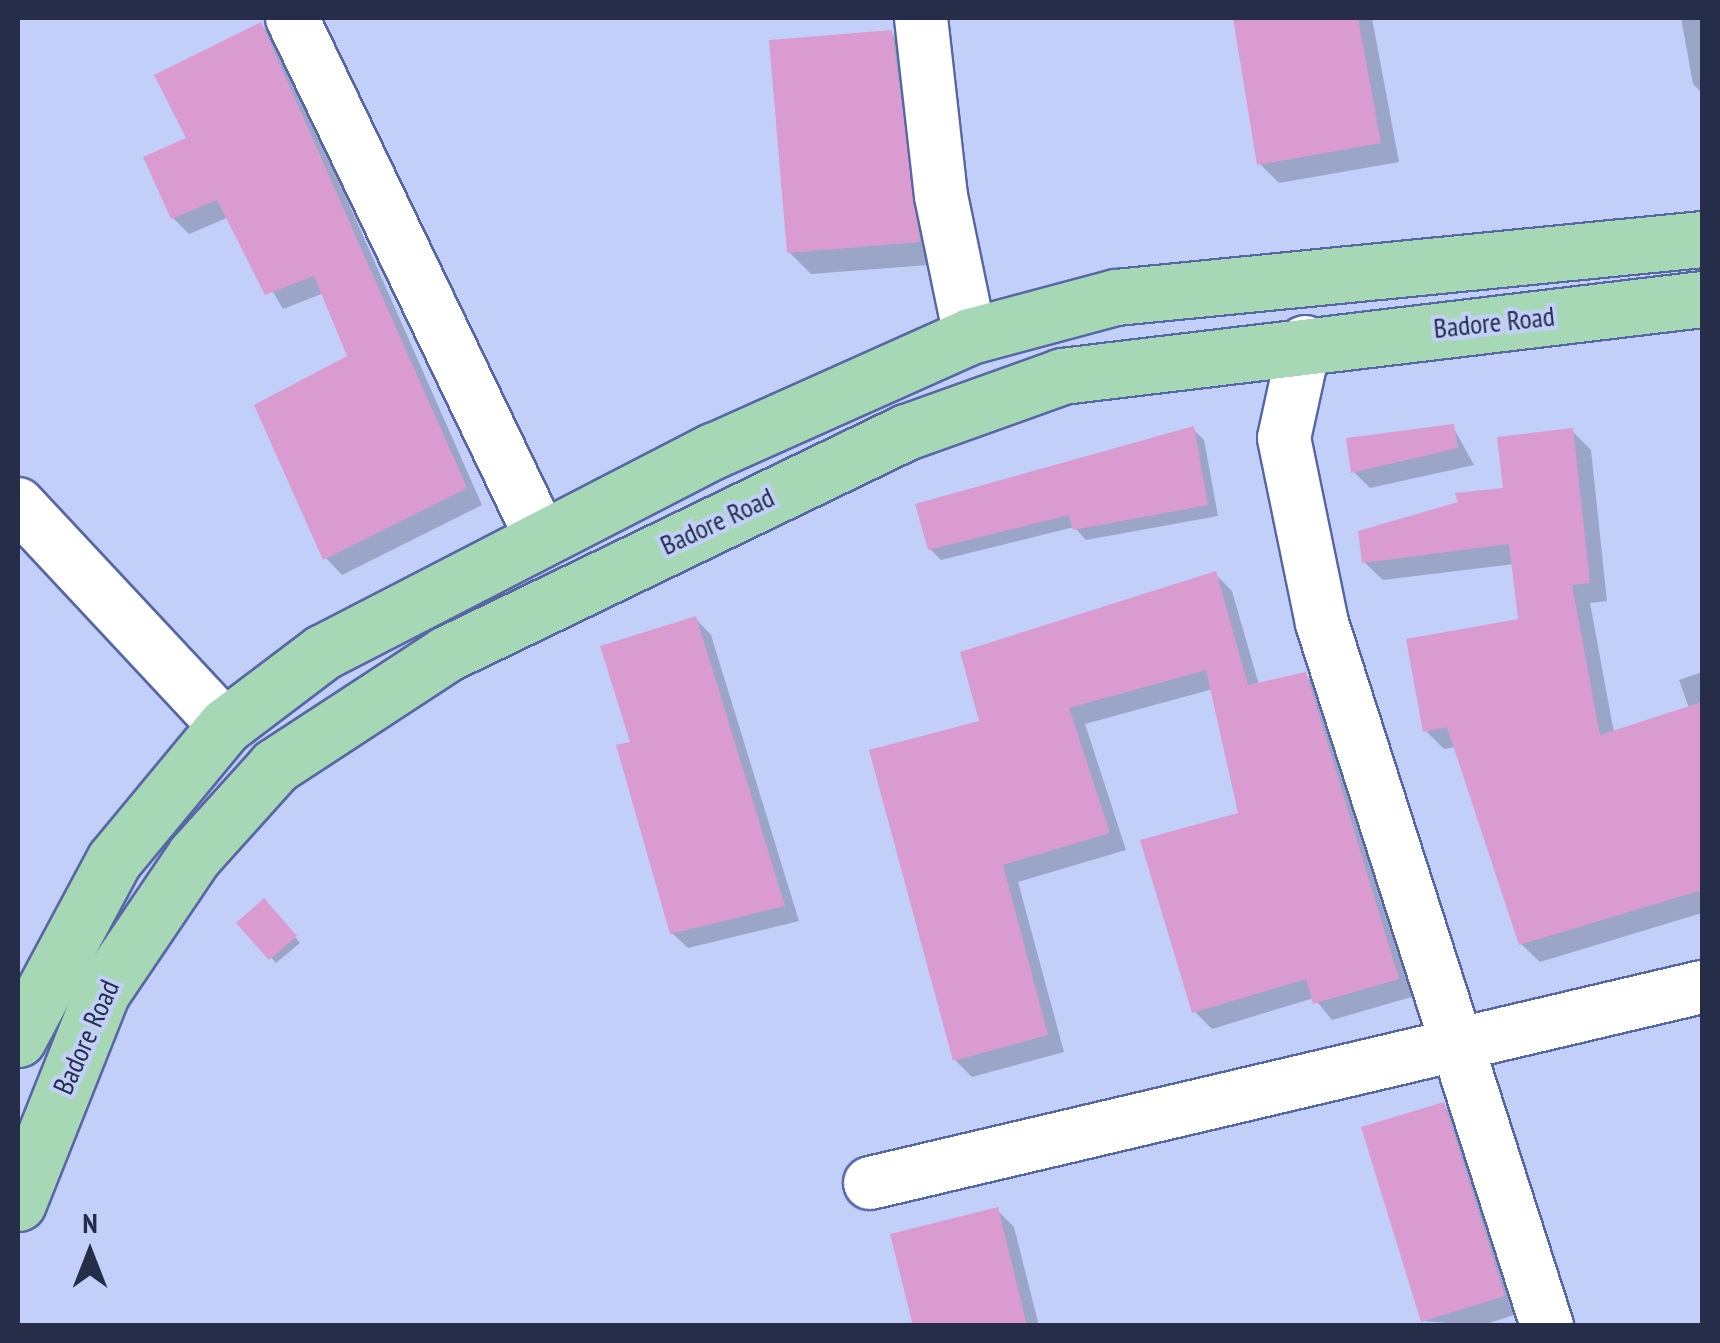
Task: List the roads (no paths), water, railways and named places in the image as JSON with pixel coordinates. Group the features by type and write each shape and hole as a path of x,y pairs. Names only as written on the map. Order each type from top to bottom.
{"main road":[{"path":"18,1039 114,860 226,726 323,652 540,535 970,336 1116,297 1702,239"},
{"name":"Badore Road","path":"18,1203 102,992 148,918 275,766 369,696 906,432 1062,376 1306,342 1702,298"}],"street":[{"path":"292,18 540,535"},
{"path":"921,18 941,196 970,336"},
{"path":"1306,342 1284,438 1302,534 1454,1046 1547,1326"},
{"path":"18,504 226,726"},
{"path":"870,1183 1702,987"}]}
